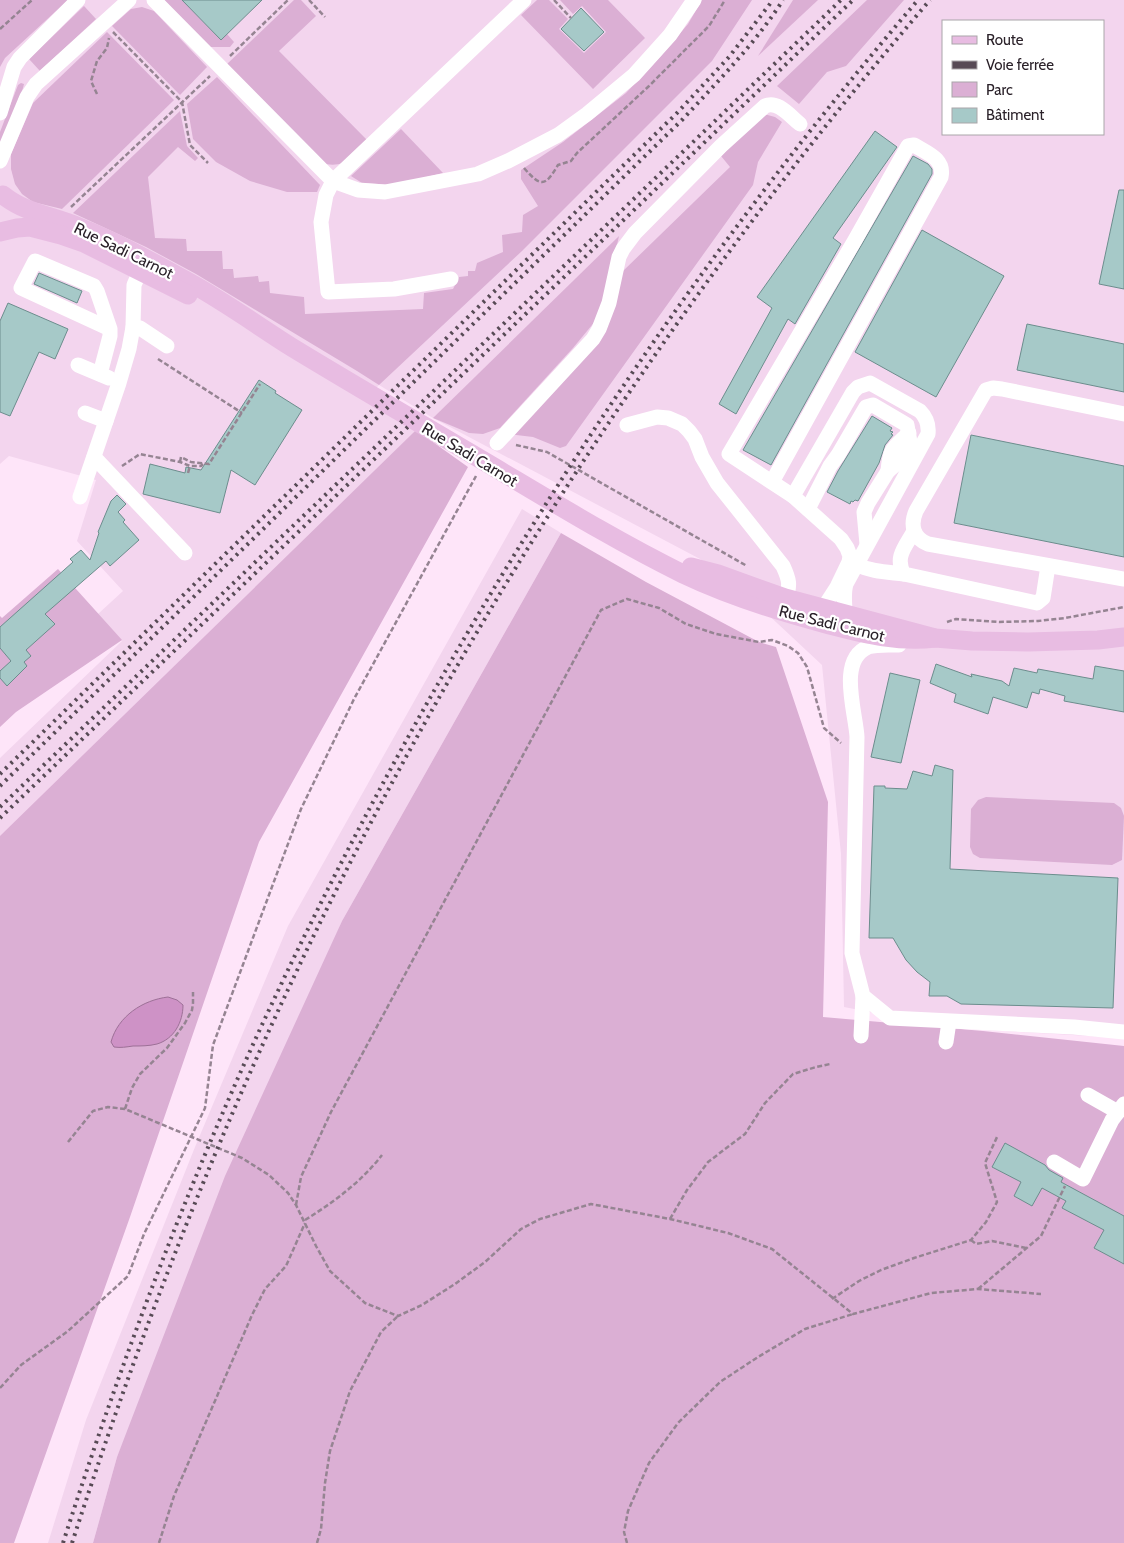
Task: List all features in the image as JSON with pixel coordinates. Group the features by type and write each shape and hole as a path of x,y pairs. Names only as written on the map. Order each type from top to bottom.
{"main road":[{"path":"0,226 5,210 1,190"},
{"name":"Rue Sadi Carnot","path":"1,190 20,207 79,227 143,265 292,347 540,495 651,557 682,573 737,596 768,607 822,616 844,622 873,620 944,633 1012,642 1098,640 1124,637"},
{"name":"Rue Sadi Carnot","path":"0,232 23,227 43,230 143,265"},
{"name":"Rue Sadi Carnot","path":"651,557 711,572 785,598 822,616"},
{"name":"Rue Sadi Carnot","path":"1057,640 1124,625"}],"lane":[{"path":"0,113 14,67 27,49 78,0"},
{"path":"0,160 27,97 36,84 129,0"},
{"path":"154,0 333,181 358,190 386,192 478,174 558,135 634,75 670,35 694,0"},
{"path":"451,279 394,290 328,292 321,222 326,194 333,181 524,0"},
{"path":"14,67 36,84"},
{"path":"497,442 593,339 600,329 609,304 619,257 622,249 635,233 721,146 765,106 773,104 778,106 800,124"},
{"path":"772,482 941,177 943,171 938,160 914,145 908,146 729,454 793,496 841,539 847,548 850,556 849,562 826,604 822,616"},
{"path":"100,374 110,336 110,329 97,291 94,286 35,261 22,288 110,329"},
{"path":"80,497 106,421 118,406 119,383 129,349 132,327 134,285 143,265"},
{"path":"132,327 140,328 167,346"},
{"path":"78,365 119,383"},
{"path":"793,496 853,392 858,387 870,383 920,410 925,416 928,422 928,434 846,584 843,596 844,622"},
{"path":"904,574 900,567 900,558 914,531 913,518 916,511 986,390 993,388 1002,389 1124,414"},
{"path":"808,509 830,466 866,407 873,404 907,425 908,433 890,452 888,472 864,512 867,544"},
{"path":"85,413 106,421"},
{"path":"627,425 657,417 675,420 689,431 717,483 783,566 788,578 789,590 785,598"},
{"path":"94,457 185,553"},
{"path":"914,531 922,541 928,544 1124,579"},
{"path":"841,539 858,546 867,544"},
{"path":"856,564 863,568 880,572 904,574 1037,603 1043,598 1048,566"},
{"path":"861,1036 863,996 852,953 857,754 856,723 851,695 850,672 860,653 866,648 874,646 920,645 944,633"},
{"path":"863,996 890,1018 1074,1027 1124,1032"},
{"path":"946,1042 949,1022"},
{"path":"1054,1162 1083,1179 1112,1120 1121,1108 1088,1095"}],"path":[{"path":"0,30 32,0"},
{"path":"70,207 288,0"},
{"path":"309,0 326,17"},
{"path":"554,0 571,18"},
{"path":"97,94 91,81 97,61 109,44 111,30 182,102 190,145 208,163"},
{"path":"151,355 242,413"},
{"path":"111,474 140,454 180,462 190,466 209,464 232,431 260,384"},
{"path":"497,442 547,452 587,473 751,568"},
{"path":"180,462 181,457 192,462 204,464"},
{"path":"0,1388 21,1365 68,1331 128,1276 144,1234 205,1108 213,1046 301,809 354,699 484,461"},
{"path":"188,473 190,466"},
{"path":"296,1205 301,1177 331,1112 601,610 627,599 659,608 686,624 716,634 759,642 772,640 788,646 798,653 807,667 824,728 844,746 857,754"},
{"path":"944,633 956,619 998,622 1038,621 1124,607"},
{"path":"125,1109 132,1088 140,1074 167,1048 185,1023 192,1010 192,992"},
{"path":"670,1219 687,1190 708,1162 745,1134 765,1103 793,1074 830,1064"},
{"path":"68,1142 93,1111 108,1107 125,1109 242,1158 269,1175 288,1193 305,1221 330,1271 365,1303 398,1316"},
{"path":"832,1299 859,1281 881,1270 971,1240 986,1222 997,1202 985,1163 997,1137"},
{"path":"159,1543 174,1496 265,1289 286,1266 305,1221 354,1186 370,1171 382,1155"},
{"path":"978,1289 1041,1236 1071,1173"},
{"path":"318,1543 330,1451 350,1391 381,1332 398,1316 422,1305 456,1284 485,1262 521,1229 540,1219 591,1204 728,1232 772,1249 853,1314"},
{"path":"971,1240 976,1244 992,1241 1026,1248"},
{"path":"627,1543 624,1532 628,1511 649,1463 678,1423 720,1382 758,1357 806,1329 931,1293 978,1289 1041,1294"}],"shaded area":[{"path":"0,0 1124,0 1124,1038 951,1028 844,1007 841,854 822,665 719,569 433,418 379,385 364,400 416,430 0,841 0,758 122,641 98,614 123,591 77,541 96,480 9,456 0,464"},
{"path":"522,509 561,533 342,921 117,1457 93,1543 48,1543 86,1420 195,1147 288,926"},
{"path":"168,997 177,1000 183,1005 181,1018 173,1034 157,1044 114,1047 111,1042 114,1033 126,1017 141,1006"}],"green space":[{"path":"0,0 68,0 5,58 0,67"},
{"path":"164,0 182,0 221,40 227,34 234,42 230,47 208,47"},
{"path":"294,0 301,0 316,16 279,51 368,141 352,157 342,163 320,163 226,65"},
{"path":"537,0 549,0 568,19 559,29 584,53 606,32 582,6 573,14 560,0 608,0 645,38 593,89 521,15"},
{"path":"702,0 752,0 712,61 522,251 379,385 196,274 146,247 73,213 180,111 187,146 198,158 195,161 178,147 148,177 155,238 186,239 187,251 222,251 223,269 233,269 234,278 258,276 259,282 269,281 270,293 304,297 305,314 423,309 424,293 453,289 459,277 468,276 468,271 475,271 477,263 503,252 502,235 522,232 523,215 538,206 521,179 521,170 563,142 626,93 688,24"},
{"path":"793,0 818,0 758,56"},
{"path":"867,0 904,0 846,66 827,72 799,104 777,86"},
{"path":"84,6 96,19 40,71 29,59"},
{"path":"142,7 154,11 207,67 180,95 112,26 131,9"},
{"path":"107,32 174,100 62,209 33,202 22,194 15,184 11,169 11,154 33,103"},
{"path":"217,77 320,185 317,192 287,192 250,181 216,162 193,139 187,104"},
{"path":"24,84 23,88 0,146 0,132 18,85"},
{"path":"764,114 775,117 782,122 758,162 753,185 566,446 560,448 533,437 508,434 598,343 622,272 730,167 721,156"},
{"path":"401,129 443,173 394,185 362,183 351,176"},
{"path":"619,236 607,290 597,319 500,428 483,434 469,433 433,418"},
{"path":"416,430 468,467 259,842 130,1217 14,1543 0,1543 0,836"},
{"path":"561,533 646,582 759,642 776,647 828,802 823,1017 1124,1046 1124,1543 93,1543 117,1457 225,1176 342,921"},
{"path":"58,569 122,640 16,712 0,727 0,616 2,618"},
{"path":"986,797 1114,803 1121,808 1124,816 1122,860 1112,865 980,858 973,854 970,847 971,809 978,800"}],"building":[{"path":"182,0 262,0 221,40"},
{"path":"581,8 604,32 584,51 561,29"},
{"path":"875,131 897,147 833,238 841,244 795,324 788,319 736,414 719,404 772,308 757,297"},
{"path":"913,156 928,164 932,169 932,174 771,465 743,450"},
{"path":"1119,190 1124,190 1124,289 1099,284"},
{"path":"922,230 1004,276 936,397 855,352"},
{"path":"39,273 82,291 77,303 34,284"},
{"path":"8,303 68,329 55,359 39,352 10,416 0,412 0,321"},
{"path":"1027,324 1124,344 1124,392 1017,370"},
{"path":"259,380 276,391 275,393 302,410 255,485 231,470 220,513 143,494 150,464 185,473 186,467 201,470"},
{"path":"872,416 892,428 890,431 893,432 891,434 893,435 885,445 879,463 858,501 851,501 850,504 827,492"},
{"path":"971,435 1124,466 1124,557 954,523"},
{"path":"117,495 126,504 118,512 125,520 123,522 139,540 110,566 106,561 45,614 55,624 26,650 31,656 24,662 27,666 7,686 0,678 0,671 11,661 0,648 0,627 73,562 70,559 81,550 90,560 98,532 111,501"},
{"path":"936,664 972,677 971,674 1002,681 1009,686 1014,668 1037,673 1038,669 1093,679 1095,666 1124,671 1124,712 1064,701 1065,696 1040,689 1039,694 1032,692 1027,708 993,697 988,714 954,702 956,694 930,683"},
{"path":"890,673 920,680 901,763 871,757"},
{"path":"935,765 953,770 950,869 1118,878 1113,1008 961,1004 947,996 929,996 930,982 906,960 893,938 869,938 874,786 907,789 913,771 932,776"},
{"path":"1005,1143 1045,1165 1049,1170 1063,1178 1061,1182 1124,1216 1124,1264 1094,1248 1104,1230 1062,1208 1066,1201 1042,1188 1032,1206 1014,1196 1021,1182 992,1167"}],"railway":[{"path":"0,774 677,113 729,57 773,0"},
{"path":"0,786 683,119 748,47 783,0"},
{"path":"0,807 841,0"},
{"path":"0,818 853,0"},
{"path":"63,1543 130,1347 205,1153 261,1027 328,889 399,754 474,621 554,491 639,364 727,239 820,118 918,0"},
{"path":"72,1543 93,1478 162,1286 239,1097 333,896 405,759 481,625 562,494 648,366 738,240 832,118 930,0"}]}
